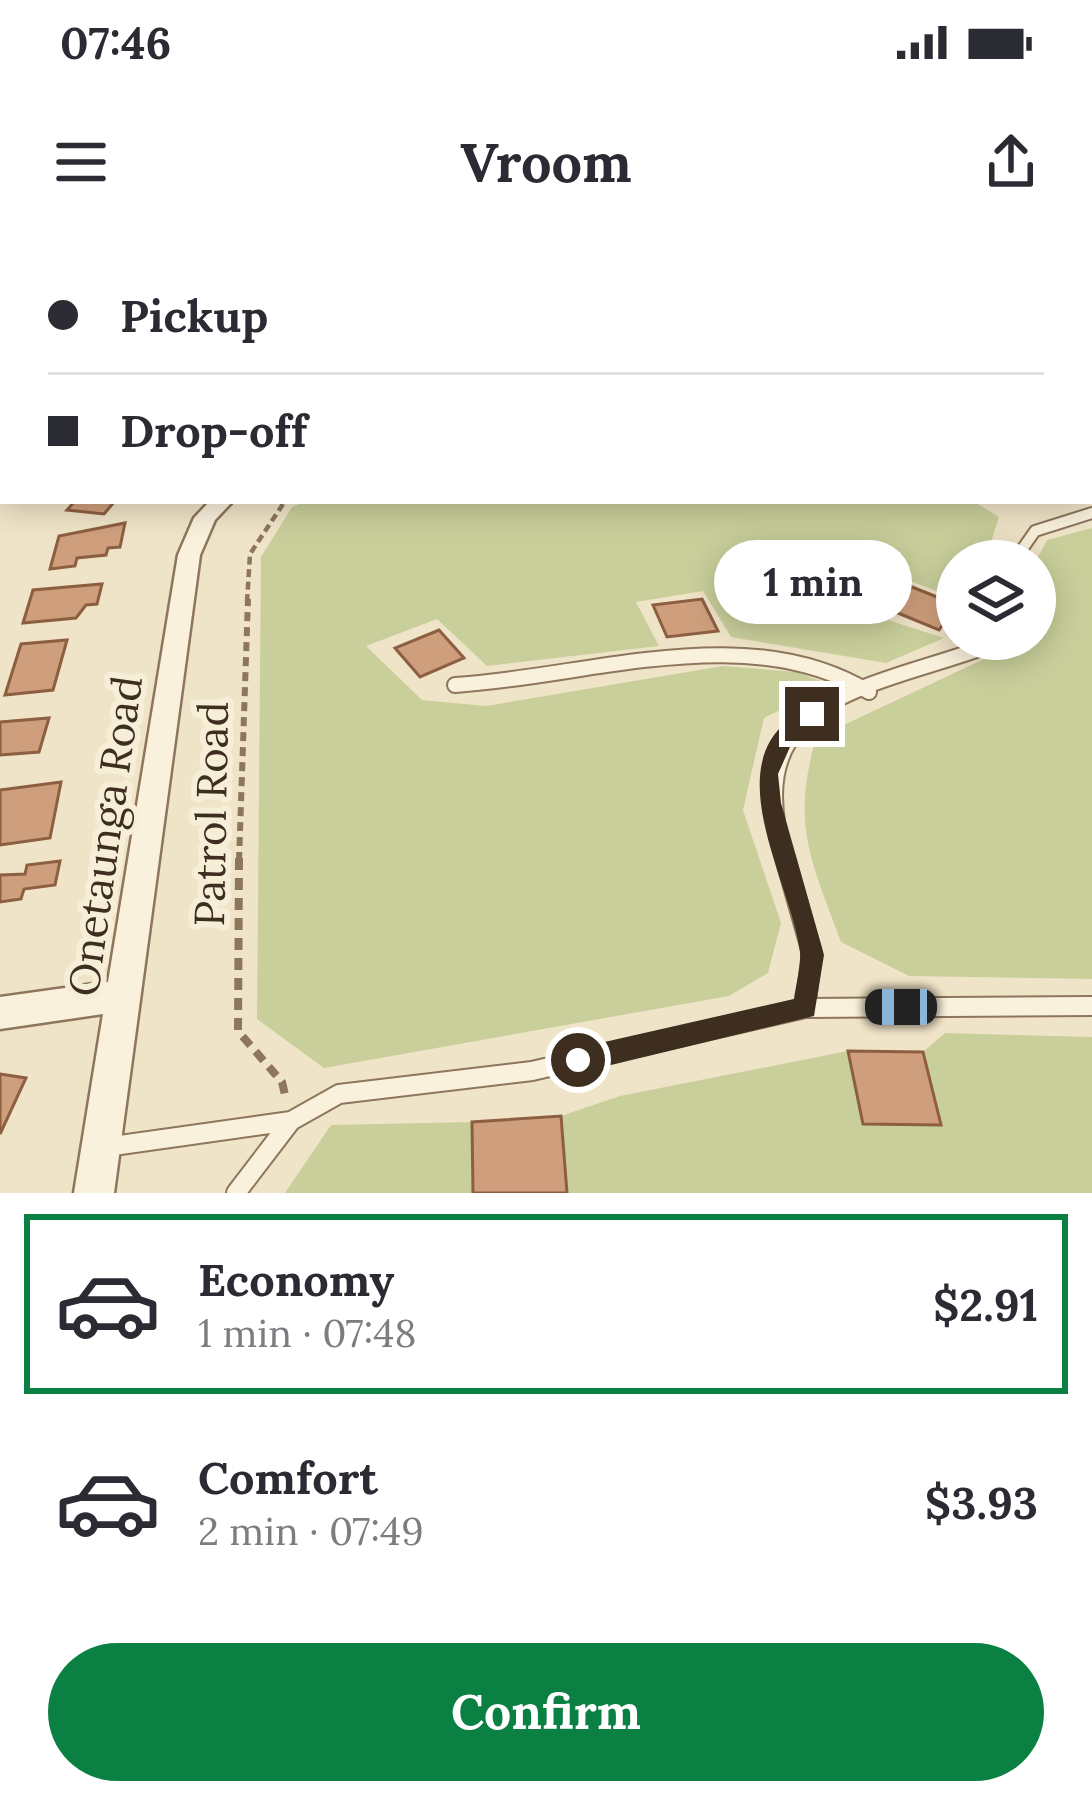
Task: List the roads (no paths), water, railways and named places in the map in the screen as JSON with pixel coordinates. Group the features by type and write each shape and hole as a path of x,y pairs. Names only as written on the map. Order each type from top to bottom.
{"street":[{"name":"Onetaunga Road","path":"94,1193 189,555 205,518 219,504"},
{"path":"0,1012 125,995"}],"lane":[{"path":"1029,540 1035,531 1092,513"},
{"path":"454,686 544,681 723,655 834,668 869,692"},
{"path":"805,1008 812,955 770,803 768,774 781,743 812,714 952,660"},
{"path":"101,1147 291,1121 339,1094 532,1071 805,1008 1092,1006"},
{"path":"236,1193 291,1121"}]}
